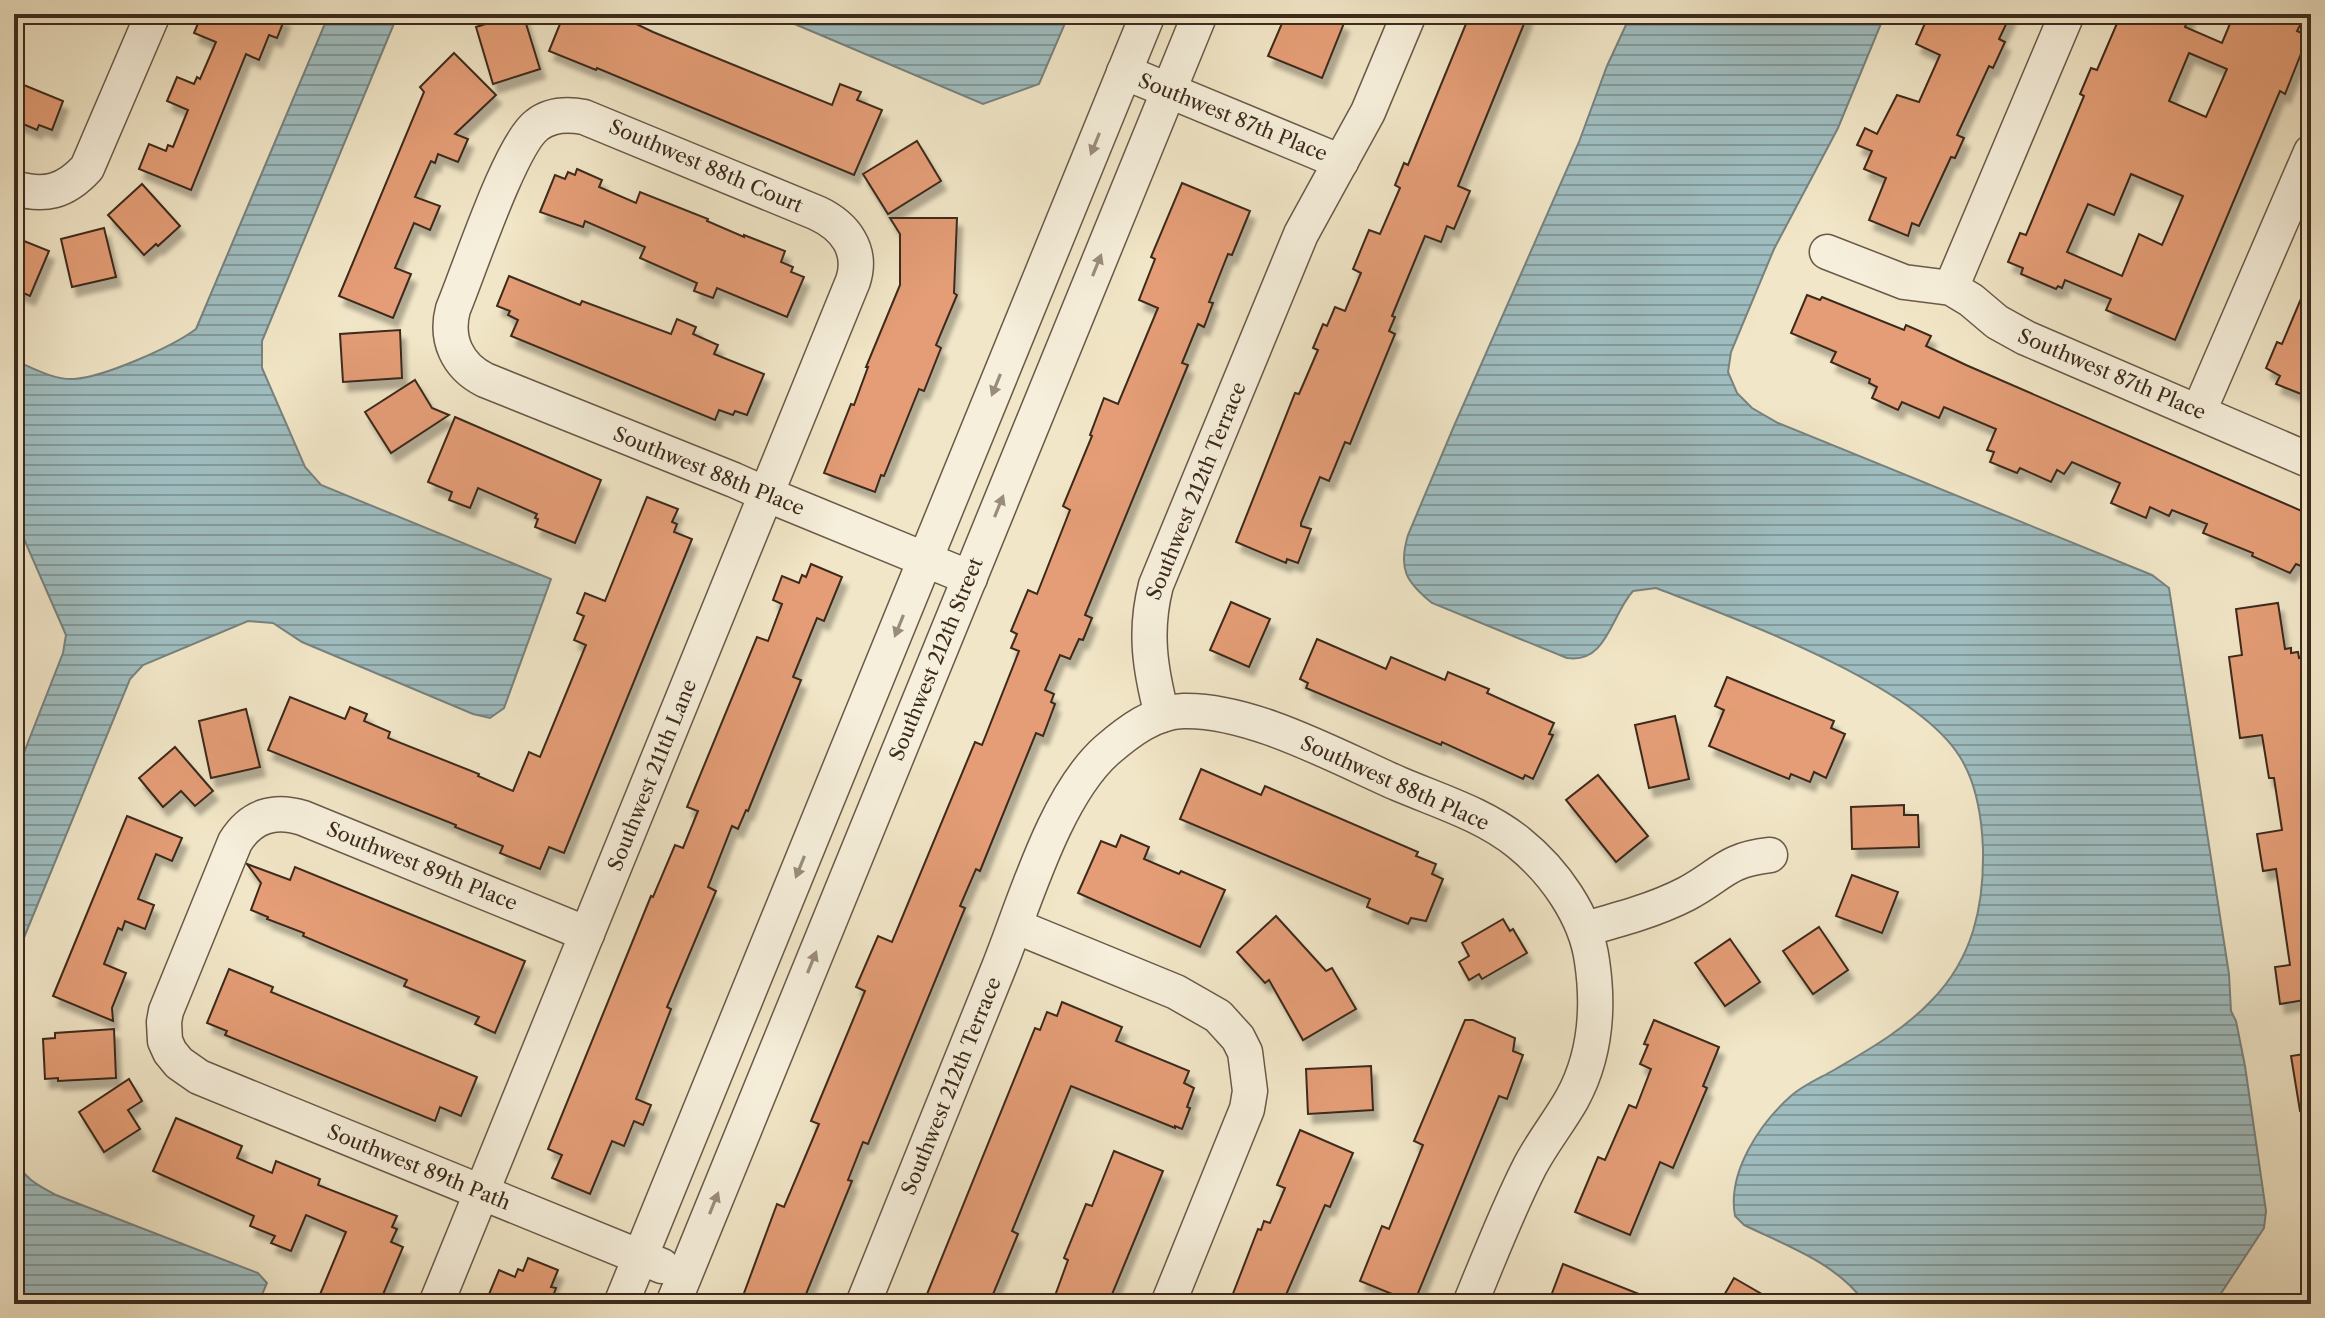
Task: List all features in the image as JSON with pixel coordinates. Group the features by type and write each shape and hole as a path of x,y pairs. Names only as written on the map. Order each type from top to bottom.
{"street":[{"path":"14,188 50,193 73,182 91,159 153,14"},
{"path":"621,1304 1148,14"},
{"name":"Southwest 212th Street","path":"679,1290 1200,14"},
{"name":"Southwest 212th Terrace","path":"863,1304 1052,835 1077,786 1104,752 1134,730 1162,715 1148,656 1149,611 1156,585 1301,234 1368,112 1409,14"},
{"path":"1951,288 2067,14"},
{"name":"Southwest 87th Place","path":"1124,72 1341,162"},
{"name":"Southwest 88th Court","path":"456,353 450,332 453,309 516,153 529,133 554,116 577,116 611,127 826,217 843,228 851,244"},
{"path":"2199,411 2311,152"},
{"name":"Southwest 211th Lane","path":"436,1304 853,281 856,268 851,244"},
{"name":"Southwest 87th Place","path":"1827,252 1904,282 1951,288 2012,332 2311,461"},
{"name":"Southwest 88th Place","path":"456,353 468,369 485,380 970,578"},
{"name":"Southwest 88th Place","path":"1162,715 1182,711 1202,712 1262,725 1485,821 1520,844 1539,862 1585,929"},
{"name":"Southwest 89th Place","path":"165,1041 166,1011 240,833 255,820 269,815 286,814 303,818 587,934"},
{"path":"1470,1304 1518,1190 1573,1097 1588,1058 1593,1037 1595,982 1585,929 1686,894 1727,866 1746,858 1770,855"},
{"path":"1015,926 1192,1000 1228,1025 1245,1052 1250,1091 1247,1109 1168,1304"},
{"name":"Southwest 89th Path","path":"165,1041 174,1058 199,1077 641,1258 679,1290"}],"water":[{"path":"329,14 398,14 262,341 262,368 305,467 321,485 551,579 504,708 490,718 473,714 302,642 273,623 248,621 143,665 130,679 14,962 14,778 63,653 66,635 24,539 14,528 14,360 58,378 87,377 137,360 196,329"},
{"path":"771,14 1069,14 1039,84 983,104"},
{"path":"1631,14 1885,14 1838,128 1774,249 1731,352 1728,372 1737,393 1752,408 1778,423 2152,575 2169,588 2229,974 2231,1011 2245,1066 2266,1211 2264,1228 2214,1304 1866,1304 1841,1277 1826,1267 1744,1225 1735,1216 1736,1182 1748,1150 1768,1120 1797,1091 1873,1047 1910,1021 1946,984 1966,949 1978,911 1983,850 1978,802 1966,767 1938,730 1905,704 1866,680 1776,636 1656,588 1633,591 1600,646 1580,658 1567,658 1432,603 1406,574 1404,557 1408,535 1579,142 1607,66"},
{"path":"14,1157 26,1176 56,1195 258,1273 267,1283 258,1304 14,1304"}],"building":[{"path":"202,14 275,14 285,18 277,38 269,35 259,60 246,54 191,190 139,169 149,144 166,151 168,145 173,147 188,110 167,101 177,77 194,84 197,77 200,79 216,42 194,33"},
{"path":"523,14 540,69 493,84 476,27"},
{"path":"564,14 607,14 626,19 832,105 840,84 861,92 857,100 882,110 854,175 549,51"},
{"path":"1286,14 1323,14 1344,23 1322,78 1268,56"},
{"path":"1470,14 1528,14 1458,186 1470,191 1454,229 1447,226 1441,242 1425,236 1392,316 1395,317 1389,331 1395,334 1350,444 1345,442 1329,481 1320,477 1301,523 1301,526 1311,529 1298,563 1287,559 1286,563 1236,542 1295,393 1299,394 1318,350 1313,348 1323,324 1327,326 1335,307 1345,311 1361,273 1353,269 1369,230 1380,234 1400,188 1395,185 1404,163 1408,165"},
{"path":"1929,14 2011,14 1999,39 2005,42 1993,68 1989,66 1957,135 1964,138 1955,158 1951,157 1919,226 1912,223 1908,236 1869,220 1886,178 1864,169 1872,151 1857,145 1865,128 1877,134 1897,95 1919,102 1940,55 1916,44"},
{"path":"2121,14 2190,14 2185,27 2222,43 2234,14 2306,14 2297,31 2308,36 2285,94 2280,91 2175,340 2106,310 2111,299 2065,280 2062,288 2058,286 2056,289 2021,274 2023,268 2008,262 2020,233 2026,235 2084,96 2080,94 2091,68 2097,70","holes":["2189,53 2227,69 2206,117 2169,101","2131,174 2183,196 2162,245 2139,234 2122,276 2067,252 2088,204 2114,215"]},
{"path":"454,53 496,95 455,134 468,139 458,162 438,154 435,163 431,161 415,197 440,206 430,230 414,223 395,268 411,274 393,318 339,296 424,92 420,87"},
{"path":"14,81 63,101 52,130 39,125 37,130 14,120"},
{"path":"917,141 941,181 888,214 863,174"},
{"path":"577,169 602,180 599,187 636,203 640,192 744,237 785,251 781,262 793,267 791,272 804,277 787,317 717,288 713,298 694,291 697,283 640,258 645,247 585,221 583,227 540,212 555,175 565,179 568,172 575,175"},
{"path":"1182,183 1250,211 1232,255 1228,254 1209,302 1213,303 1204,327 1198,324 1182,363 1188,365 1085,615 1092,618 1083,640 1079,639 1070,659 1060,655 1045,690 1054,694 1051,702 1055,704 1043,736 1036,733 980,871 976,869 960,906 965,908 868,1144 863,1142 848,1180 852,1181 802,1304 740,1304 777,1204 784,1207 819,1124 811,1121 865,991 856,987 878,936 892,942 975,742 982,745 1019,651 1011,648 1017,634 1011,631 1028,590 1037,594 1070,510 1063,506 1104,398 1118,404 1158,308 1139,300 1155,259 1151,257"},
{"path":"142,184 180,226 144,255 108,215"},
{"path":"890,218 957,218 954,293 957,295 936,345 941,348 924,391 919,389 875,492 824,473 900,285 900,234"},
{"path":"104,228 116,277 72,287 61,239"},
{"path":"14,237 49,251 30,296 14,289"},
{"path":"2311,275 2311,398 2276,384 2280,376 2266,368 2277,342 2282,344"},
{"path":"509,276 580,305 582,301 671,334 677,319 696,327 693,334 718,345 714,354 764,374 747,415 735,411 733,415 719,410 715,420 511,336 518,320 508,315 510,311 497,306"},
{"path":"1807,295 1820,300 1822,297 1904,330 1906,325 1931,336 1926,346 1966,365 2311,515 2311,570 2296,564 2290,573 2252,556 2253,553 2203,533 2207,524 2172,510 2169,516 2150,507 2146,518 2111,503 2120,483 2072,462 2064,474 2057,470 2051,482 2020,468 2017,473 1990,462 1994,452 1987,450 1996,429 1944,407 1939,418 1902,402 1898,410 1872,398 1877,387 1869,383 1870,379 1831,362 1836,352 1791,333"},
{"path":"400,330 402,378 343,382 340,334"},
{"path":"415,380 432,408 449,415 391,453 365,412"},
{"path":"455,417 601,480 575,543 535,527 537,514 478,488 470,508 449,500 452,492 428,482"},
{"path":"647,497 678,509 672,522 677,524 674,532 692,539 564,853 549,847 540,869 500,853 503,846 456,825 268,750 290,697 345,719 350,707 367,714 364,721 390,732 388,738 513,791 529,752 540,757 586,645 574,640 584,616 577,613 585,593 605,601"},
{"path":"811,564 842,577 824,621 817,618 793,677 801,680 748,811 738,829 732,826 708,887 716,891 667,1007 671,1009 636,1099 651,1105 643,1125 634,1121 624,1146 612,1141 590,1194 552,1178 562,1155 548,1149 651,896 675,845 683,848 698,811 687,807 757,637 768,641 782,604 773,600 782,576 799,583 802,575 806,577"},
{"path":"1231,602 1270,619 1249,667 1210,650"},
{"path":"2278,603 2285,649 2291,648 2291,653 2298,652 2299,658 2310,656 2311,666 2311,999 2280,1004 2275,967 2290,965 2276,869 2263,871 2257,834 2282,830 2274,778 2269,778 2262,735 2240,738 2229,657 2242,655 2236,609"},
{"path":"1317,639 1386,669 1391,657 1445,680 1448,672 1489,689 1487,693 1554,723 1549,734 1553,735 1533,779 1525,775 1523,779 1442,742 1441,745 1306,688 1308,683 1300,679"},
{"path":"1727,677 1834,721 1831,728 1845,734 1826,778 1814,772 1810,782 1791,774 1789,779 1709,746 1724,710 1715,706"},
{"path":"246,709 260,767 211,778 199,721"},
{"path":"1675,716 1689,779 1649,788 1635,725"},
{"path":"175,747 213,791 195,806 181,791 163,807 139,778"},
{"path":"1201,769 1261,795 1265,786 1418,852 1416,856 1436,864 1432,874 1443,879 1426,921 1411,918 1408,924 1367,907 1370,899 1180,819"},
{"path":"1598,775 1648,836 1616,862 1566,800"},
{"path":"1904,805 1904,815 1918,815 1919,847 1852,849 1851,807"},
{"path":"127,816 182,838 172,861 156,854 138,899 154,905 145,929 125,921 122,930 118,928 104,964 126,973 112,1008 113,1021 53,996"},
{"path":"1121,835 1149,847 1144,859 1225,890 1200,947 1078,893 1101,841 1116,847"},
{"path":"247,864 290,880 295,867 525,961 495,1033 475,1024 479,1017 404,986 407,980 303,936 304,933 251,910 261,883"},
{"path":"1852,875 1898,892 1882,933 1836,916"},
{"path":"1276,916 1326,971 1332,968 1356,1009 1303,1040 1269,980 1265,983 1237,952"},
{"path":"1503,919 1510,931 1513,929 1527,953 1482,979 1479,974 1469,980 1459,962 1469,956 1462,943"},
{"path":"1819,927 1848,970 1813,994 1783,951"},
{"path":"1730,939 1760,982 1725,1006 1695,963"},
{"path":"229,969 273,987 271,992 477,1077 461,1116 440,1107 435,1121 225,1035 227,1031 207,1023"},
{"path":"1062,1002 1122,1027 1116,1041 1189,1071 1184,1083 1194,1088 1182,1129 1071,1086 1012,1231 1018,1234 989,1304 923,1304 1035,1028 1040,1030 1047,1012 1057,1016"},
{"path":"1465,1020 1473,1020 1515,1038 1513,1051 1523,1055 1507,1099 1499,1096 1414,1303 1360,1281 1382,1226 1389,1229 1423,1145 1414,1141"},
{"path":"1654,1020 1719,1047 1703,1086 1707,1088 1673,1168 1660,1162 1630,1235 1575,1212 1598,1157 1605,1160 1629,1105 1636,1108 1651,1069 1640,1064"},
{"path":"114,1029 116,1078 45,1079 43,1039 55,1038 55,1033"},
{"path":"2311,1053 2311,1110 2300,1111 2291,1056"},
{"path":"1371,1066 1373,1110 1308,1114 1306,1069"},
{"path":"129,1079 142,1101 128,1110 140,1129 104,1152 79,1112"},
{"path":"176,1118 242,1146 237,1158 272,1173 276,1161 320,1179 318,1185 397,1216 392,1227 397,1229 391,1242 403,1247 379,1304 316,1304 346,1232 306,1215 291,1251 271,1243 275,1236 250,1226 254,1216 153,1171"},
{"path":"1300,1130 1353,1153 1330,1207 1325,1205 1282,1304 1229,1304 1258,1229 1261,1230 1264,1221 1270,1223 1285,1188 1277,1185"},
{"path":"1114,1151 1163,1171 1108,1304 1052,1304 1068,1260 1064,1258 1086,1204 1092,1206"},
{"path":"528,1258 558,1270 551,1287 556,1288 550,1304 485,1304 499,1270 515,1277 518,1269 523,1271"},
{"path":"1563,1264 1662,1303 1548,1304"},
{"path":"1734,1278 1779,1304 1719,1304"}]}
